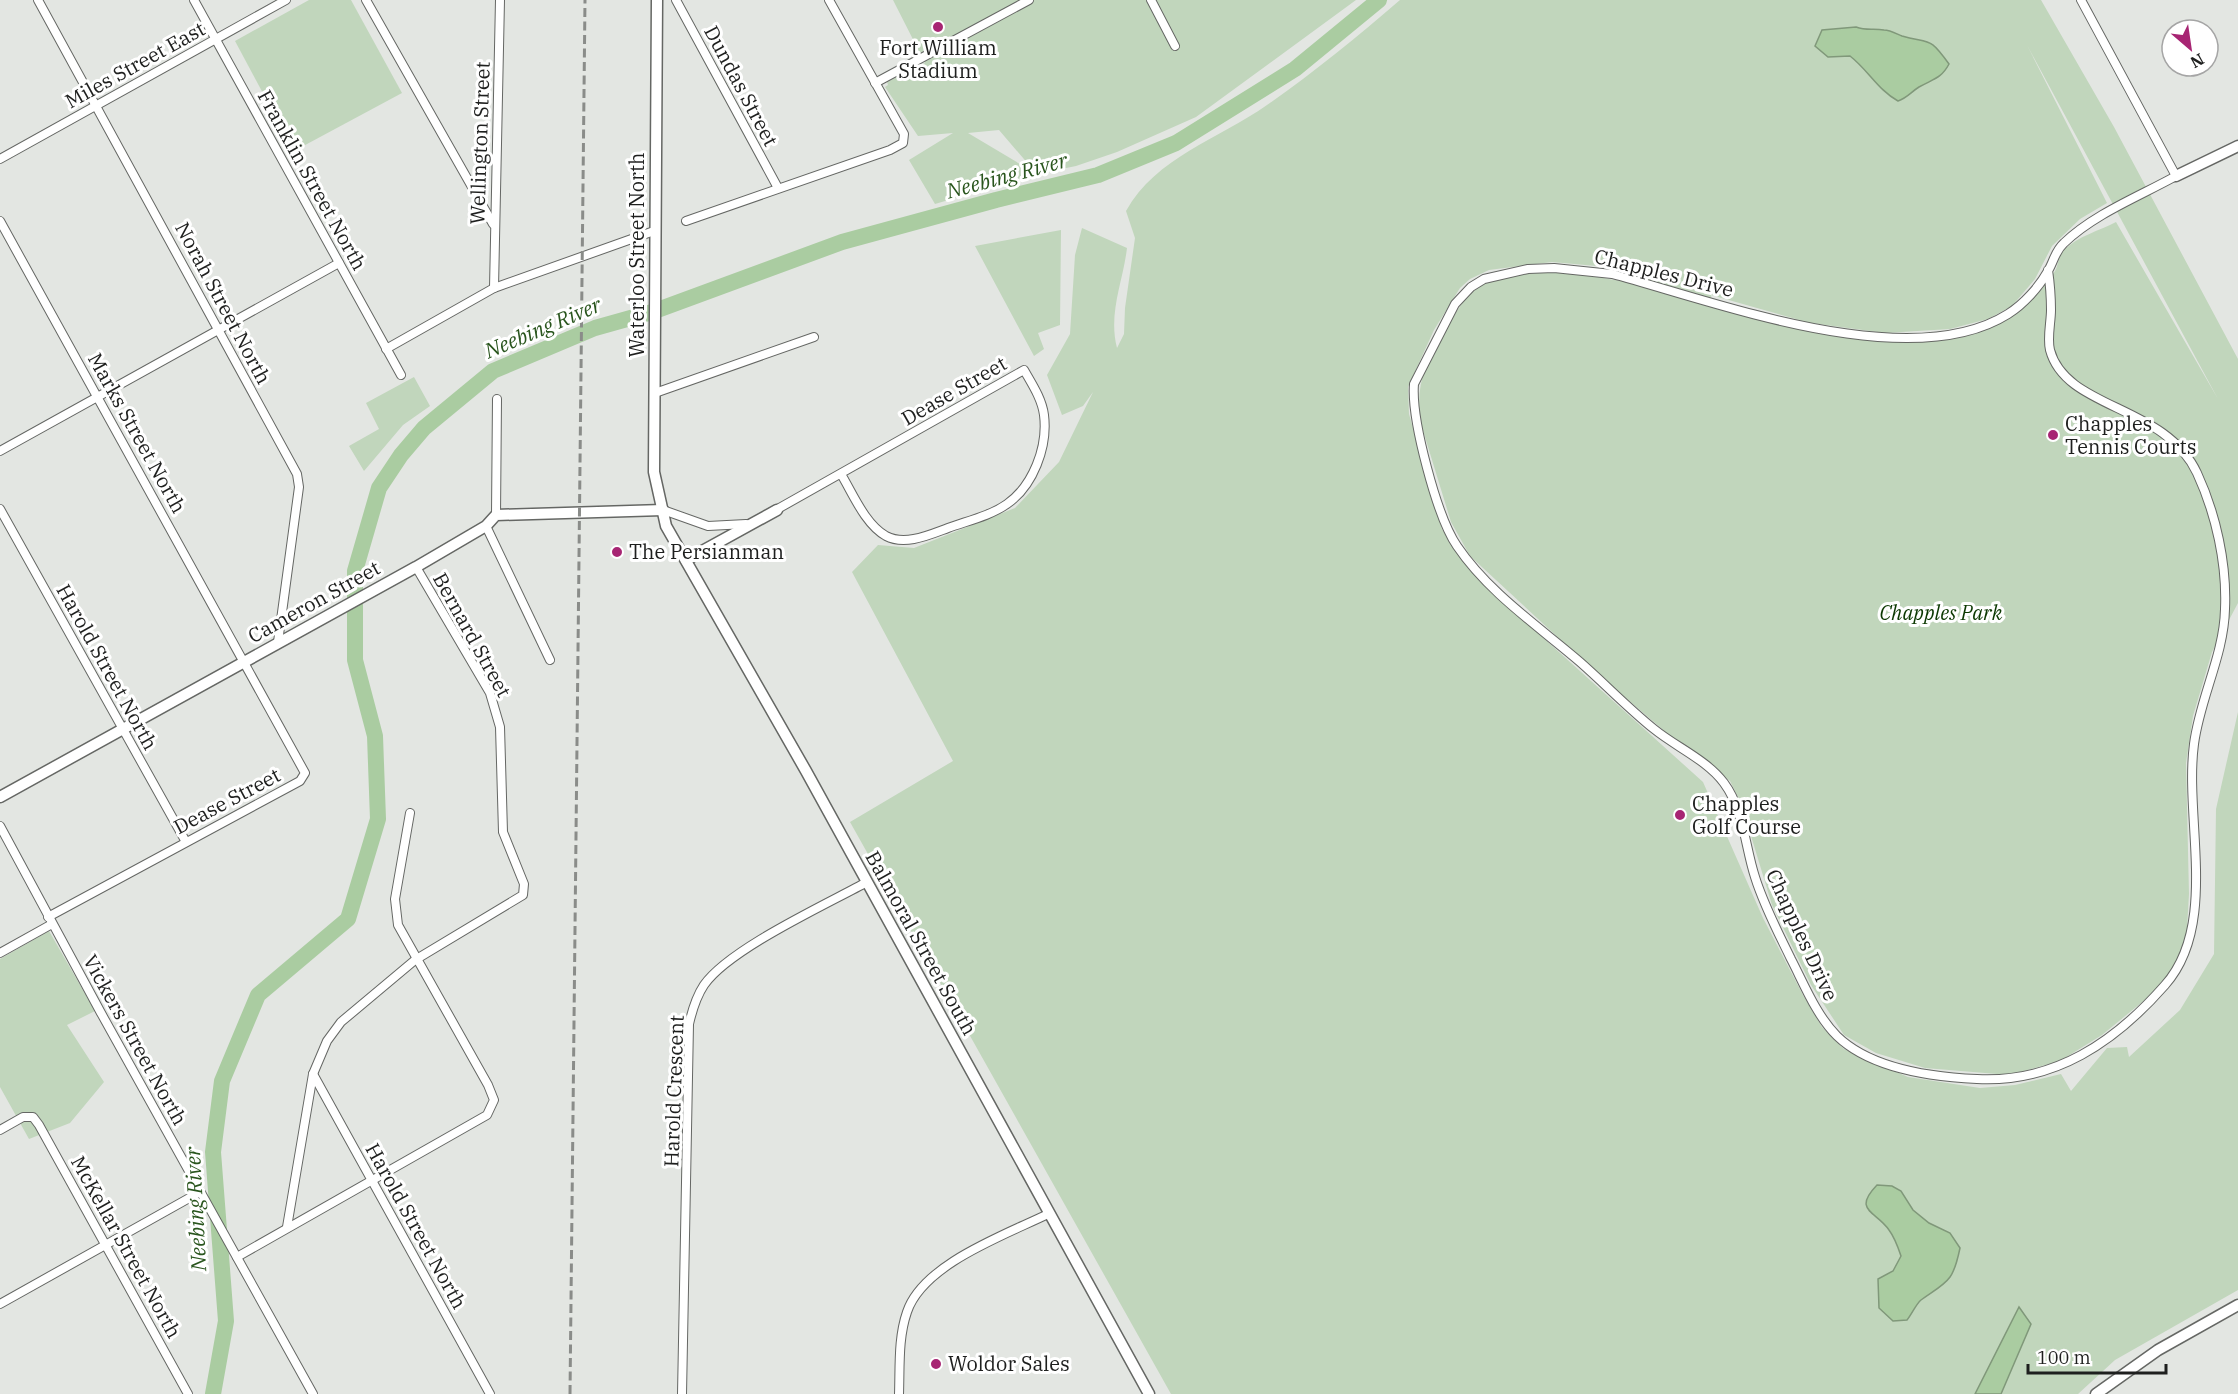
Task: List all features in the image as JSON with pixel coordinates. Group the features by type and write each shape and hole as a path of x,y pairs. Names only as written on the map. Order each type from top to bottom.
{"main road":[{"name":"Waterloo Street North","path":"657,0 654,472 663,510"},
{"path":"2176,176 2238,146"},
{"path":"496,515 663,510"},
{"name":"Balmoral Street South","path":"663,510 666,526 867,882 1149,1394"},
{"path":"686,560 777,510"},
{"name":"Cameron Street","path":"0,798 244,660 416,567 486,526 496,515"},
{"path":"2096,1394 2158,1350 2238,1305"}],"street":[{"name":"Norah Street North","path":"38,0 98,105 297,474 299,487 278,642"},
{"name":"Franklin Street North","path":"194,0 401,375"},
{"name":"Miles Street East","path":"0,159 286,0"},
{"path":"366,0 494,225"},
{"name":"Wellington Street","path":"494,288 500,0"},
{"name":"Dundas Street","path":"676,0 778,188"},
{"path":"686,220 890,150 903,143 904,134 830,0"},
{"path":"875,83 1029,0"},
{"path":"1151,0 1175,46"},
{"path":"2081,0 2176,176"},
{"name":"Chapples Drive","path":"2049,270 2050,348 2064,378 2150,423 2178,444 2198,474 2216,527 2225,610 2223,636 2204,697 2194,746 2195,841 2191,938 2182,963 2151,1000 2097,1046 2060,1067 2012,1080 1965,1078 1920,1072 1856,1050 1838,1037 1827,1024 1764,903 1753,872 1733,797 1724,782 1714,772 1651,727 1515,607 1478,571 1456,545 1438,501 1419,435 1413,398 1414,384 1426,357 1463,294 1484,279 1528,269 1578,269 1612,274 1833,333 1921,338 1955,333 1996,321 2023,303 2049,270 2057,250 2064,243 2098,219 2176,176"},
{"name":"Marks Street North","path":"0,221 244,660"},
{"path":"386,349 494,288 654,231"},
{"path":"0,451 339,263"},
{"path":"655,393 814,337"},
{"name":"Dease Street","path":"663,510 708,526 743,525 777,510 1024,370 1039,398 1044,414 1044,432 1041,452 1034,470 1024,487 1007,504 984,515 913,539 892,538 870,522 841,474"},
{"path":"496,515 497,399"},
{"name":"Harold Street North","path":"0,509 186,842"},
{"path":"486,526 550,660"},
{"name":"Bernard Street","path":"415,960 523,895 524,884 503,832 500,727 490,693 416,567"},
{"name":"Dease Street","path":"0,953 50,920 186,842 300,781 305,773 244,660"},
{"path":"237,1257 487,1115 494,1100 488,1085 415,960 395,916 395,899 410,813"},
{"name":"Vickers Street North","path":"0,826 202,1196 314,1394"},
{"name":"Harold Crescent","path":"682,1394 689,1024 692,1009 704,984 738,953 867,882"},
{"path":"287,1227 313,1074 327,1041 341,1022 415,960"},
{"name":"Harold Street North","path":"313,1074 490,1394"},
{"name":"McKellar Street North","path":"0,1130 23,1117 33,1117 188,1394"},
{"path":"0,1304 106,1244 202,1196"},
{"path":"899,1394 900,1336 907,1310 927,1281 948,1265 1048,1214"}],"green space":[{"path":"309,0 351,0 402,93 294,151 235,41"},
{"path":"893,0 1356,0 1196,117 1117,152 1076,166 1037,174 935,204 909,160 953,133 918,136 885,87 888,85 887,82 925,63","holes":["999,130 1035,173 968,133"]},
{"name":"Chapples Golf Course","path":"1400,0 2041,0 2114,127 2238,359 2238,603 2212,652 2193,716 2186,763 2189,894 2186,945 2168,976 2152,994 2102,1035 2060,1061 2009,1075 1925,1068 1876,1053 1844,1035 1811,985 1772,905 1741,803 1730,781 1669,735 1592,669 1470,556 1451,522 1421,424 1419,399 1426,366 1436,345 1466,299 1486,283 1530,274 1575,274 1623,281 1645,278 1607,267 1552,262 1489,270 1470,279 1460,288 1434,330 1408,387 1409,414 1442,529 1458,555 1489,589 1703,782 1763,918 1822,1027 1844,1049 1908,1077 1980,1088 2015,1085 2061,1074 2071,1091 2107,1048 2127,1047 2129,1057 2180,1010 2214,954 2216,809 2238,712 2238,1290 2115,1360 2078,1394 1171,1394 850,822 953,761 852,572 878,545 914,548 1015,508 1059,462 1093,392 1083,406 1062,415 1047,375 1070,334 1075,255 1082,228 1127,248 1115,310 1117,348 1124,334 1125,308 1135,238 1126,211 1139,192 1154,176 1190,150 1248,117 1284,93","holes":["2027,45 2218,399 2116,222 2070,245 2061,254 2053,275 2031,299 2008,318 1982,331 1955,338 1926,341 1897,340 1868,337 1811,323 1885,333 1950,329 1988,319 2012,306 2035,279 2052,246 2080,219 2107,203","1711,295 1801,320 1712,303"]},
{"path":"1061,230 1060,325 1038,333 1044,349 1034,356 975,246"},
{"path":"414,377 430,406 403,425 364,471 349,446 379,429 366,403"},
{"path":"49,931 95,1011 67,1025 104,1082 70,1123 29,1139 0,1087 0,959"}],"shaded area":[{"path":"1856,27 1880,29 1929,42 1949,64 1940,76 1898,101 1850,56 1828,57 1815,46 1822,30"},
{"path":"1877,1185 1892,1186 1901,1191 1913,1210 1929,1223 1950,1233 1960,1248 1955,1268 1948,1280 1919,1302 1907,1320 1893,1321 1879,1308 1878,1279 1893,1271 1901,1256 1891,1233 1866,1206 1870,1194"},
{"path":"2019,1307 2031,1324 2001,1394 1975,1394"}],"waterway":[{"name":"Neebing River","path":"213,1394 226,1321 213,1152 222,1081 258,995 348,919 378,819 375,736 355,660 355,571 379,488 401,455 424,428 493,371 595,328 652,312 842,242 1098,175 1176,143 1295,69 1379,0"}],"railway":[{"path":"570,1394 585,0"}],"place":[{"name":"Fort William Stadium","path":"938,27"},
{"name":"Chapples Tennis Courts","path":"2053,435"},
{"name":"The Persianman","path":"617,552"},
{"name":"Chapples Golf Course","path":"1680,815"},
{"name":"Woldor Sales","path":"936,1364"}],"park label":[{"name":"Chapples Park","path":"1941,613"}]}
